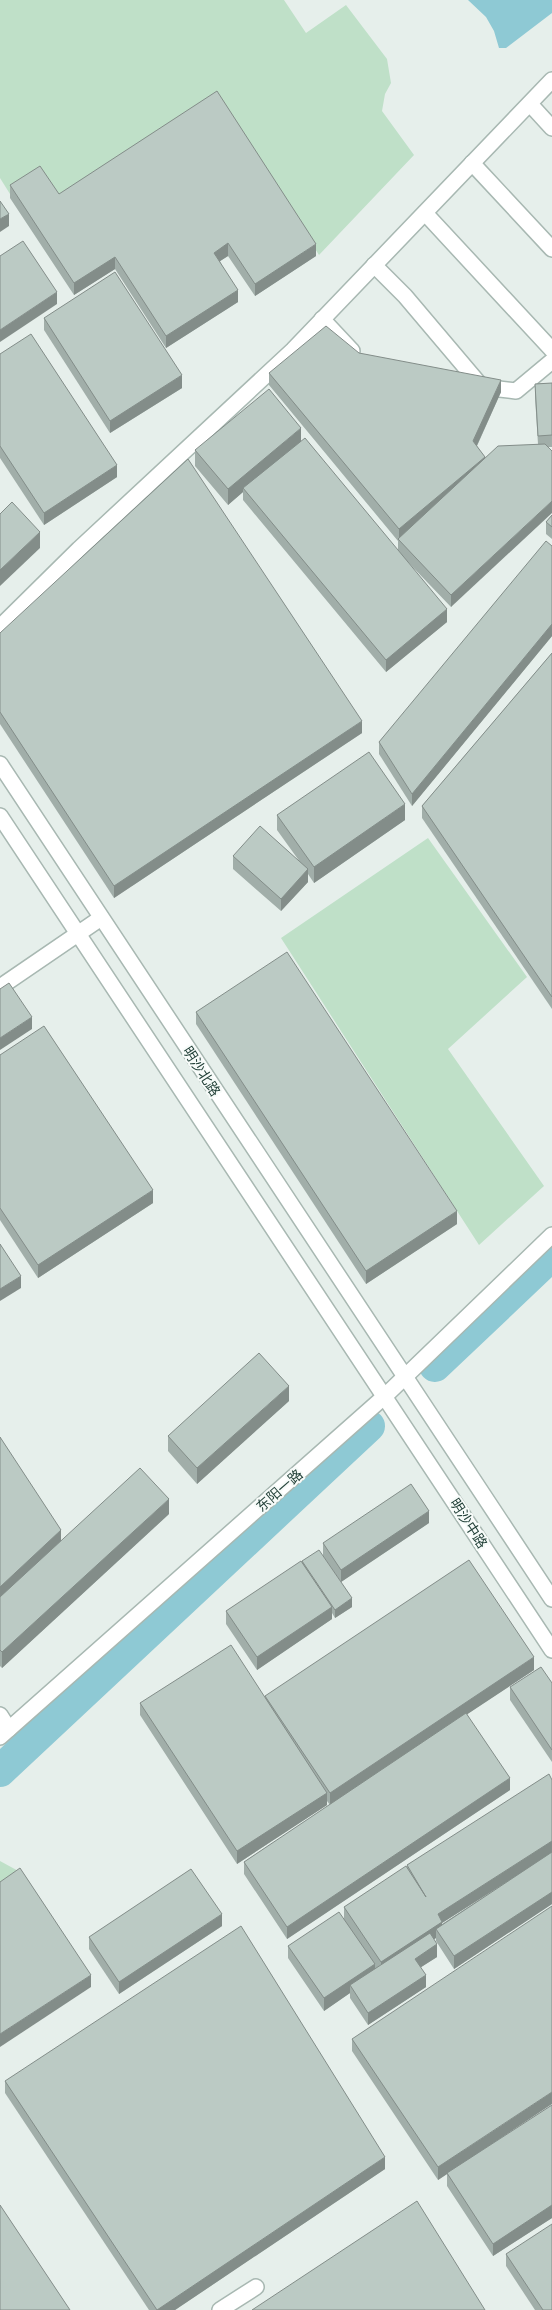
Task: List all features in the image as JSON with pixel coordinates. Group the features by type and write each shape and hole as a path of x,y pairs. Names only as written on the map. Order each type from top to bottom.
{"street":[{"path":"0,627 79,549 293,350 552,80"},
{"path":"530,104 552,128"},
{"path":"472,163 552,248"},
{"path":"425,213 552,350"},
{"path":"374,265 405,296 482,387"},
{"path":"322,319 365,364"},
{"path":"462,383 516,391 552,361"},
{"name":"明沙北路","path":"0,764 405,1377"},
{"name":"明沙北路","path":"0,816 385,1396"},
{"path":"0,986 101,918"},
{"name":"东阳一路","path":"4,1733 385,1396 552,1236"},
{"name":"明沙中路","path":"405,1377 552,1599"},
{"name":"明沙中路","path":"385,1396 552,1650"},
{"path":"0,1715 4,1733"},
{"path":"220,2310 256,2287"}],"green space":[{"path":"0,0 284,0 306,33 346,5 387,59 391,83 385,94 382,111 414,155 319,255 221,99 59,204 40,175 10,194 0,178"},
{"path":"428,838 527,977 448,1049 544,1186 479,1245 281,938"},
{"path":"0,1861 22,1873 0,1888"}],"water":[{"path":"468,0 552,0 552,13 506,48 499,48 494,31 486,17"}],"building":[{"path":"217,91 316,244 255,284 228,243 214,253 238,290 166,336 115,257 74,283 10,185 40,166 59,194"},
{"path":"0,201 9,214 0,219"},
{"path":"23,241 57,292 0,330 0,256"},
{"path":"115,272 182,375 110,421 44,318"},
{"path":"326,326 359,353 501,380 473,441 485,457 399,529 269,373"},
{"path":"31,334 117,465 44,513 0,446 0,354"},
{"path":"552,383 552,435 538,436 535,384"},
{"path":"269,389 301,428 228,489 195,450"},
{"path":"305,438 447,609 386,660 243,488"},
{"path":"545,444 552,451 552,501 451,595 398,539 498,446"},
{"path":"188,459 362,721 114,886 0,712 0,633"},
{"path":"12,502 40,532 0,570 0,514"},
{"path":"552,515 552,527 546,522"},
{"path":"546,541 552,546 552,624 412,794 379,742"},
{"path":"552,653 552,997 422,806"},
{"path":"369,752 405,804 314,867 277,815"},
{"path":"260,826 308,869 281,899 233,856"},
{"path":"287,952 457,1211 366,1271 196,1012"},
{"path":"9,983 32,1017 0,1038 0,989"},
{"path":"44,1026 153,1190 38,1265 0,1208 0,1055"},
{"path":"0,1244 21,1276 0,1289"},
{"path":"259,1353 289,1386 197,1468 168,1436"},
{"path":"0,1437 61,1530 0,1587"},
{"path":"140,1468 169,1499 2,1652 0,1650 0,1597"},
{"path":"411,1484 429,1511 341,1570 323,1543"},
{"path":"319,1550 352,1598 335,1610 302,1561"},
{"path":"469,1560 534,1657 330,1793 265,1696"},
{"path":"301,1561 332,1607 257,1657 226,1611"},
{"path":"231,1645 327,1793 237,1851 140,1703"},
{"path":"541,1667 552,1683 552,1750 510,1687"},
{"path":"466,1713 510,1778 287,1927 244,1862"},
{"path":"549,1774 552,1780 552,1841 438,1914 442,1922 381,1962 344,1907 406,1866 426,1897 407,1865"},
{"path":"552,1852 552,1892 454,1956 436,1929"},
{"path":"20,1868 91,1975 0,2034 0,1882"},
{"path":"191,1869 222,1914 119,1982 89,1937"},
{"path":"552,1906 552,2092 438,2167 352,2039"},
{"path":"339,1912 375,1964 324,1998 288,1946"},
{"path":"241,1926 385,2157 157,2310 5,2081"},
{"path":"430,1933 437,1944 415,1959 426,1975 368,2013 350,1985"},
{"path":"552,2105 552,2205 493,2244 447,2173"},
{"path":"417,2201 485,2310 252,2310"},
{"path":"0,2205 70,2310 0,2310"},
{"path":"552,2224 552,2310 543,2310 506,2254"}],"waterway":[{"path":"435,1366 552,1255"},
{"path":"0,1771 369,1426"}]}
